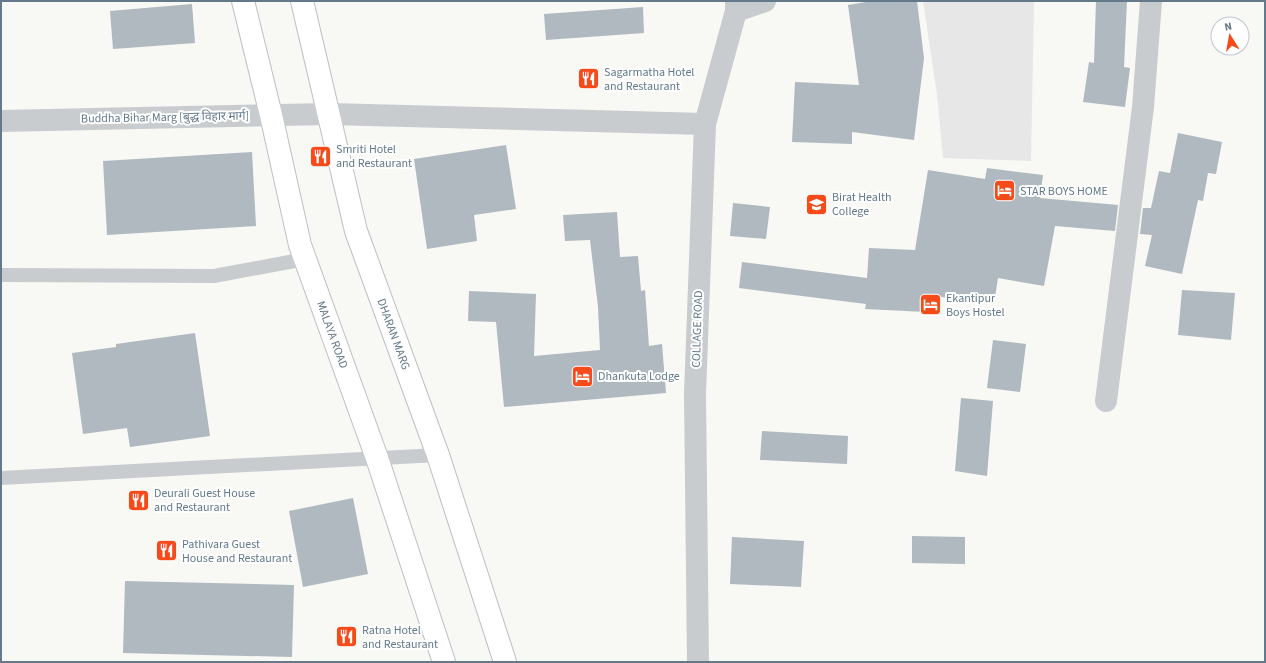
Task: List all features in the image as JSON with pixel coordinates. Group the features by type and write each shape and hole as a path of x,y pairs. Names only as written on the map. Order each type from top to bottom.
{"main road":[{"name":"MALAYA ROAD","path":"243,1 271,115 300,245 377,458 444,662"},
{"name":"DHARAN MARG","path":"302,1 358,237 438,455 505,662"}],"street":[{"path":"736,6 765,1"},
{"path":"1106,401 1143,107 1151,1"},
{"name":"COLLAGE ROAD","path":"698,662 695,394 705,124 736,6"},
{"name":"Buddha Bihar Marg [बुद्ध विहार मार्ग]","path":"1,121 330,114 705,124"}],"lane":[{"path":"1,275 214,276 305,259"},
{"path":"1,478 438,455"}],"shaded area":[{"path":"923,1 1034,1 1031,161 943,158 937,94"}],"building":[{"path":"872,1 917,1 924,58 914,140 852,132 852,144 792,142 795,82 859,85 848,5"},
{"path":"1096,1 1127,1 1124,67 1130,68 1125,107 1083,102 1089,62 1094,63"},
{"path":"192,4 195,43 113,49 110,11"},
{"path":"643,7 644,33 546,40 544,14"},
{"path":"1178,133 1222,142 1216,174 1208,173 1203,201 1198,200 1182,274 1145,266 1152,235 1140,234 1143,208 1151,208 1159,171 1170,173"},
{"path":"506,145 516,209 474,215 477,241 427,249 414,159"},
{"path":"252,152 256,226 107,235 103,161"},
{"path":"987,168 1043,175 1040,198 1118,205 1115,231 1055,226 1044,286 998,278 994,304 927,295 926,312 865,309 866,304 739,288 742,262 867,278 869,248 915,250 928,170 985,179"},
{"path":"733,203 770,207 766,239 730,236"},
{"path":"617,212 620,257 638,256 641,291 645,290 649,346 662,344 666,393 504,407 496,322 468,321 469,291 536,294 534,356 600,350 598,307 590,240 565,241 563,215"},
{"path":"1182,290 1235,293 1231,340 1178,335"},
{"path":"195,333 210,436 130,447 127,428 83,434 72,353 116,347 116,344"},
{"path":"993,340 1026,344 1020,392 987,388"},
{"path":"961,398 993,401 987,476 955,471"},
{"path":"762,431 848,436 847,464 760,460"},
{"path":"353,498 368,574 303,587 289,511"},
{"path":"912,536 965,537 965,564 912,563"},
{"path":"732,537 804,541 801,587 730,584"},
{"path":"125,581 294,585 292,657 123,653"}],"place":[{"name":"Sagarmatha Hotel and Restaurant","path":"589,79"},
{"name":"Smriti Hotel and Restaurant","path":"321,156"},
{"name":"STAR BOYS HOME","path":"1005,191"},
{"name":"Birat Health College","path":"816,204"},
{"name":"Ekantipur Boys Hostel","path":"931,305"},
{"name":"Dhankuta Lodge","path":"583,376"},
{"name":"Deurali Guest House and Restaurant","path":"139,500"},
{"name":"Pathivara Guest House and Restaurant","path":"166,551"},
{"name":"Ratna Hotel and Restaurant","path":"346,637"}]}
